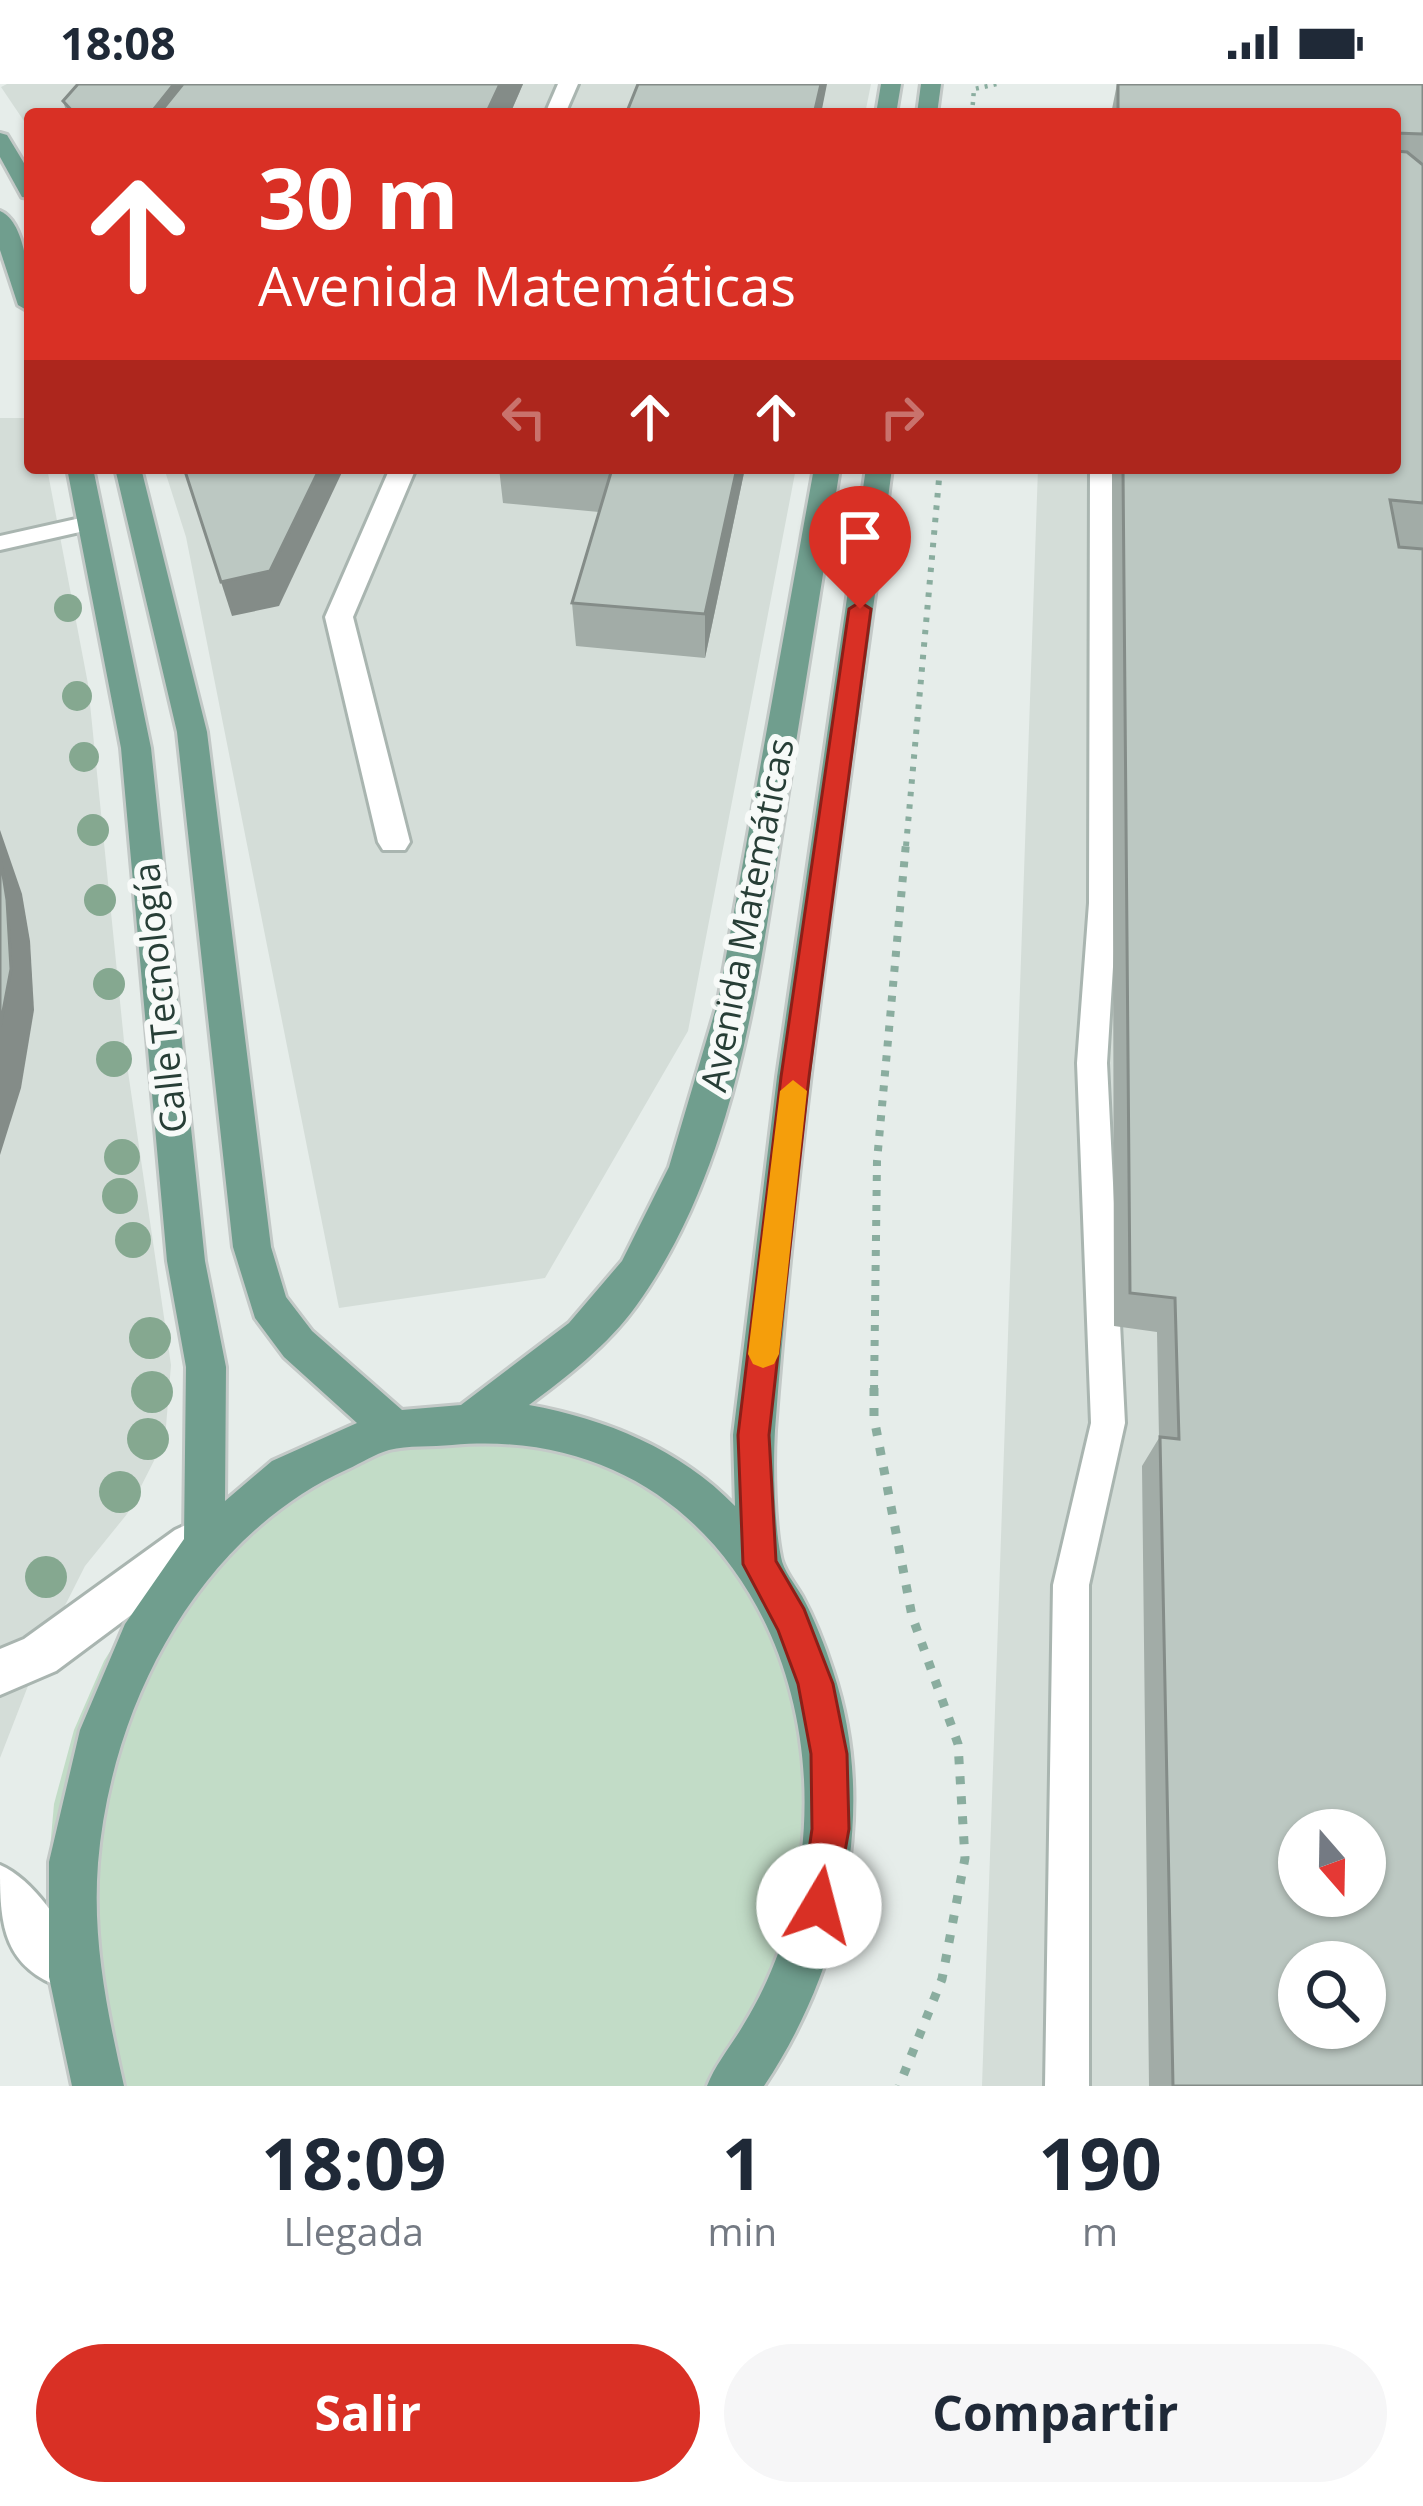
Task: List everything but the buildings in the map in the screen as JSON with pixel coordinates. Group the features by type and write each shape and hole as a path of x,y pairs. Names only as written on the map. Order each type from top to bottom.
{"main road":[{"path":"0,139 24,181"},
{"path":"0,218 24,288"},
{"name":"Calle Tecnología","path":"82,474 136,748 186,1261 206,1366 196,1539"},
{"name":"Calle Tecnología","path":"129,474 192,732 252,1247 269,1305 298,1344 394,1430"},
{"name":"Avenida Matemáticas","path":"475,1419 546,1369 600,1320 635,1275 698,1152 734,1020 826,474"},
{"name":"Avenida Matemáticas","path":"759,1564 754,1435 798,1054 878,474"},
{"path":"98,2086 66,2016 53,1959 47,1882 54,1804 74,1730 114,1645 143,1599 196,1539 295,1467 344,1444 394,1430 475,1419 540,1424 603,1442 662,1471 714,1512 759,1564 792,1621 815,1684 829,1754 831,1829 819,1906 795,1982 756,2056 733,2086"}],"street":[{"path":"394,842 339,617 400,474"},
{"path":"0,1672 40,1655 196,1539"},
{"path":"0,1890 53,1959"}],"lane":[{"path":"1067,2086 1071,1585 1108,1423 1092,1063 1103,903 1101,474"},
{"path":"0,542 94,523"}],"path":[{"path":"972,108 974,89 997,84"},
{"path":"898,2086 942,1979 965,1858 958,1744 912,1616 874,1418 877,1161 939,474"}],"shaded area":[{"path":"871,84 866,108 24,108 24,121 1,87"},
{"path":"1313,84 1401,108 1379,108"},
{"path":"1401,108 1423,114 1423,2086 982,2086 1038,474 1401,474"},
{"path":"0,418 24,418 24,474 48,474 88,684 125,1051 171,1365 165,1439 127,1514 85,1566 40,1655 0,1758"},
{"path":"166,474 795,474 688,1031 545,1278 339,1308 186,537"}],"green space":[{"path":"603,1442 759,1564 831,1829 733,2086 98,2086 53,1959 47,1882 54,1804 74,1730 104,1661 143,1599 344,1444"}],"slow traffic":[{"path":"763,1354 793,1091"}],"route":[{"path":"819,1906 831,1829 829,1754 815,1684 792,1621 759,1564 754,1435 795,1077 860,609"}]}
